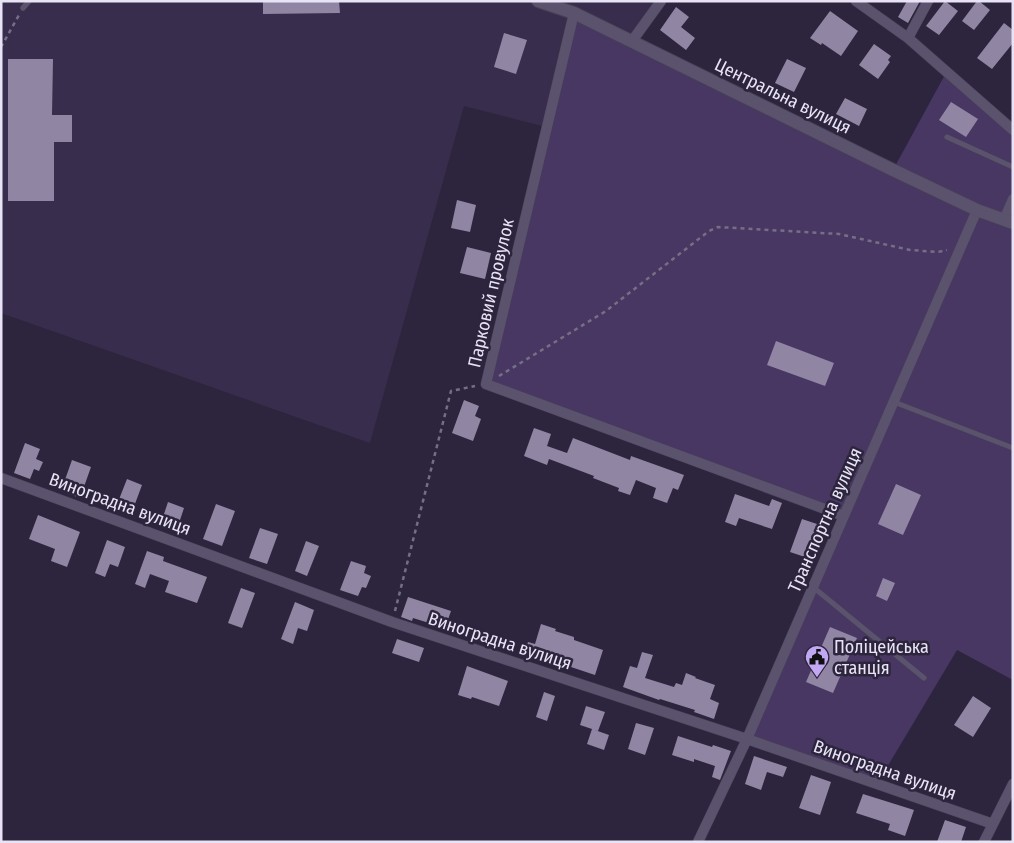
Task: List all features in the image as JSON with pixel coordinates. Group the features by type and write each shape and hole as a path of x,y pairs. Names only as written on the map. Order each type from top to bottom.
{"street":[{"name":"Центральна вулиця","path":"538,1 574,13 884,166 1008,222"},
{"path":"632,41 661,1"},
{"path":"856,1 908,38 1013,130"},
{"path":"908,38 928,1"},
{"name":"Парковий провулок","path":"574,13 486,384 844,516"},
{"path":"1008,222 1013,199"},
{"name":"Транспортна вулиця","path":"698,842 747,739 978,210"},
{"name":"Виноградна вулиця","path":"1,478 392,622 747,739 993,824"},
{"path":"984,842 1013,784"}],"lane":[{"path":"23,8 29,1"},
{"path":"947,137 1013,167"},
{"path":"894,402 1013,448"},
{"path":"813,587 924,678"}],"path":[{"path":"1,47 23,8"},
{"path":"392,622 451,391 486,384 606,310 709,231 718,227 839,234 910,250 938,252 961,248"}],"shaded area":[{"path":"1,1 661,1 546,127 464,106 370,443 1,313"},
{"path":"574,13 893,170 947,71 1013,130 1013,199 1004,220 1013,223 1013,680 957,650 877,784 747,739 844,516 486,384"}],"building":[{"path":"263,1 339,1 340,13 263,14"},
{"path":"907,1 920,1 908,23 898,17"},
{"path":"945,1 958,11 939,35 926,26"},
{"path":"977,1 990,10 974,30 962,21"},
{"path":"676,7 689,17 681,27 695,38 686,50 660,30"},
{"path":"830,11 858,31 841,56 822,43 821,45 810,38"},
{"path":"1004,23 1013,30 1013,43 992,69 977,58"},
{"path":"504,33 527,40 516,74 494,67"},
{"path":"874,44 891,56 888,60 890,62 878,79 859,65"},
{"path":"8,59 53,59 52,115 72,115 72,142 54,142 54,201 8,201"},
{"path":"787,59 806,68 794,92 775,83"},
{"path":"845,98 867,109 859,126 836,114"},
{"path":"951,102 978,119 966,137 939,120"},
{"path":"457,200 476,205 470,232 451,228"},
{"path":"467,247 491,253 485,279 460,273"},
{"path":"776,341 834,363 825,386 767,365"},
{"path":"464,400 479,406 475,416 481,419 473,441 452,433"},
{"path":"534,428 551,434 547,446 567,453 573,438 630,460 631,456 684,475 678,490 673,488 667,503 653,498 656,488 636,480 630,495 618,491 619,488 593,478 594,476 549,459 547,465 524,456"},
{"path":"25,443 40,449 36,459 43,462 39,471 34,469 30,479 14,473"},
{"path":"72,460 91,467 80,498 61,491"},
{"path":"127,479 142,485 132,512 116,507"},
{"path":"896,484 921,495 903,535 878,524"},
{"path":"735,494 769,506 772,499 782,503 772,529 739,518 736,526 725,522"},
{"path":"168,502 184,508 177,529 161,523"},
{"path":"216,504 235,511 222,546 203,539"},
{"path":"38,515 80,532 67,567 51,561 55,549 29,539"},
{"path":"802,519 820,525 808,558 790,552"},
{"path":"260,528 278,534 267,564 249,558"},
{"path":"107,540 125,547 118,567 110,564 105,577 95,573"},
{"path":"306,541 319,546 307,576 295,571"},
{"path":"147,551 164,557 163,561 207,577 197,603 165,592 169,581 150,574 145,588 135,584"},
{"path":"351,561 366,566 364,573 371,576 366,588 362,587 358,596 340,590"},
{"path":"883,578 895,583 887,601 876,596"},
{"path":"241,588 255,593 242,628 228,623"},
{"path":"408,597 451,611 445,628 413,618 412,621 401,617"},
{"path":"295,602 314,610 307,631 298,628 293,644 281,639"},
{"path":"541,624 574,637 574,640 603,650 595,675 568,666 567,668 524,653 528,642 535,644"},
{"path":"830,627 857,638 833,693 806,682"},
{"path":"397,639 424,648 419,662 392,653"},
{"path":"642,652 653,655 645,678 674,687 676,683 682,685 686,673 715,685 710,699 719,703 714,719 694,712 695,710 623,687 630,666 637,668"},
{"path":"467,666 508,681 499,706 472,697 471,699 458,695"},
{"path":"544,692 555,696 547,721 536,717"},
{"path":"973,696 991,708 973,737 954,725"},
{"path":"586,706 605,712 598,731 580,725"},
{"path":"636,723 654,728 645,755 628,749"},
{"path":"592,729 609,735 604,750 587,744"},
{"path":"678,736 731,751 720,780 712,777 715,766 694,759 694,762 672,755"},
{"path":"754,756 787,767 783,777 767,772 761,790 745,784"},
{"path":"811,775 831,782 820,815 799,808"},
{"path":"863,794 914,810 905,836 888,830 890,824 856,813"},
{"path":"945,820 966,827 961,842 937,842"}],"place":[{"name":"Поліцейська станція","path":"817,678"}]}
